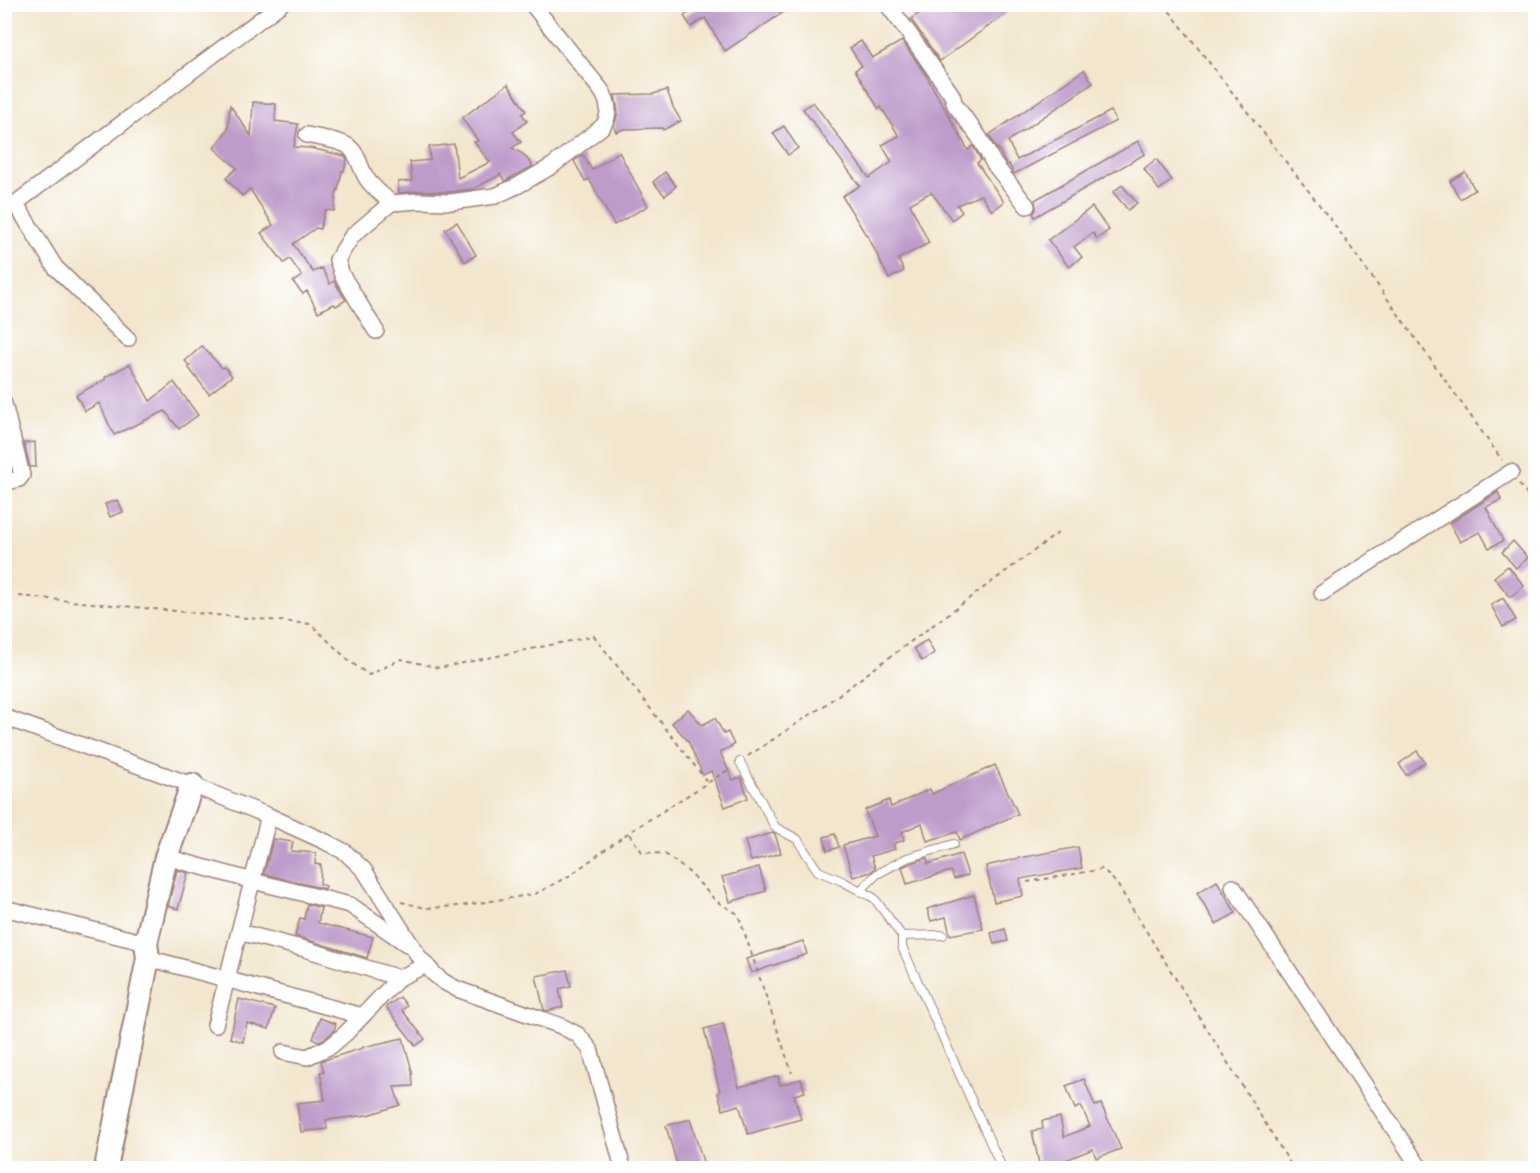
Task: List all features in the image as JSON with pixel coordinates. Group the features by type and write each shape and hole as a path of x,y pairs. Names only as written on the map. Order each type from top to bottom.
{"street":[{"path":"128,339 55,267 10,208 281,4"},
{"path":"307,135 346,145 358,159 361,170 371,185 391,202 451,202 495,196 552,166 603,126 608,112 605,96 532,4"},
{"path":"887,4 952,95 955,105 979,137 994,164 1027,206"},
{"path":"376,331 342,275 337,260 352,236 391,202"},
{"path":"4,404 21,475 19,479 4,483"},
{"path":"1322,593 1511,472"},
{"path":"4,717 192,785 269,816 345,852 364,870 412,948 444,982 457,989 561,1026 578,1035 590,1049 623,1168"},
{"path":"106,1168 166,857 192,785"},
{"path":"215,1024 269,816"},
{"path":"166,857 253,882 350,904 412,948"},
{"path":"1233,887 1420,1168"},
{"path":"4,908 147,950 227,979 362,1016"},
{"path":"239,932 399,978"},
{"path":"283,1052 307,1057 331,1046 399,978 426,965"}],"lane":[{"path":"740,762 775,827 797,839 818,871 842,880 874,898 902,936 902,947 1002,1168"},
{"path":"860,891 877,874 907,858 954,844"},
{"path":"902,936 943,935"}],"path":[{"path":"1164,4 1337,228 1536,507"},
{"path":"19,596 311,624 349,661 369,675 401,659 439,668 594,636 708,783"},
{"path":"628,833 642,852 665,854 690,873 716,901 738,914 792,1073"},
{"path":"1027,882 1103,869 1117,884 1293,1168"}],"building":[{"path":"702,4 796,4 725,51 705,18 691,27 684,16"},
{"path":"932,4 1019,4 940,61 911,19"},
{"path":"861,41 872,58 902,41 924,72 968,150 973,146 981,160 977,163 1004,202 992,211 981,195 957,205 962,212 952,220 931,192 910,204 929,243 898,259 904,271 889,279 867,234 842,196 860,186 803,109 813,102 869,178 892,162 882,145 899,136 855,70 862,66 850,48"},
{"path":"1084,70 1093,83 1008,141 1017,160 1111,111 1116,121 1014,174 989,135"},
{"path":"508,84 526,111 522,114 527,121 513,132 521,142 512,148 523,154 533,166 505,181 500,174 473,189 399,193 398,182 412,181 410,162 430,160 429,147 454,144 458,178 490,162 474,142 478,141 462,118"},
{"path":"667,90 681,121 663,130 662,128 624,129 616,132 614,126 618,112 615,95 653,94"},
{"path":"253,102 276,104 275,121 298,124 294,147 310,148 345,156 347,159 337,190 334,211 325,210 320,229 316,228 293,244 313,272 322,268 330,284 334,281 346,300 336,306 334,304 318,312 307,291 303,294 293,282 302,276 290,259 284,263 261,233 273,225 250,189 242,196 226,178 237,168 214,148 228,129 230,105 251,136"},
{"path":"784,126 798,148 788,155 773,133"},
{"path":"1138,141 1145,154 1035,217 1033,214 1036,209 1035,200"},
{"path":"619,152 648,206 614,225 589,179 585,181 574,161 583,155 592,170"},
{"path":"1156,159 1172,180 1159,190 1144,169"},
{"path":"665,172 676,186 665,196 653,182"},
{"path":"1465,172 1475,190 1460,199 1450,181"},
{"path":"1122,185 1137,203 1128,210 1113,192"},
{"path":"1092,207 1109,230 1097,239 1093,233 1074,247 1082,257 1069,267 1048,240"},
{"path":"457,222 476,255 465,262 445,229"},
{"path":"202,346 232,376 209,394 185,361"},
{"path":"130,364 150,401 174,382 198,415 179,429 165,411 114,435 99,403 85,411 76,395"},
{"path":"35,442 36,467 30,467 24,443"},
{"path":"1498,492 1501,500 1486,507 1503,541 1489,548 1480,532 1460,542 1450,523"},
{"path":"118,500 123,512 110,517 105,504"},
{"path":"1513,541 1528,558 1516,568 1502,552"},
{"path":"1508,566 1524,586 1510,597 1494,577"},
{"path":"1503,598 1516,620 1503,627 1491,605"},
{"path":"927,640 934,653 922,661 914,648"},
{"path":"688,709 702,725 715,718 724,734 728,732 734,745 720,752 733,780 741,777 748,798 725,807 711,771 703,775 688,741 672,723"},
{"path":"1417,751 1425,762 1406,775 1399,764"},
{"path":"995,765 1018,814 960,840 957,832 927,841 922,823 902,832 904,840 893,844 895,849 871,856 875,868 871,872 853,877 843,845 875,836 865,810 889,800 891,807 930,789 932,794"},
{"path":"773,833 781,853 751,861 745,841"},
{"path":"835,834 839,847 827,851 824,837"},
{"path":"273,839 293,842 291,851 316,853 315,864 321,865 320,884 326,886 325,889 264,874"},
{"path":"1078,847 1082,868 1020,879 1023,896 994,902 986,866"},
{"path":"961,854 968,875 954,879 951,871 907,884 902,867 927,858 928,864"},
{"path":"759,867 766,891 730,902 722,877"},
{"path":"177,870 188,873 178,909 168,906"},
{"path":"1217,881 1236,913 1216,924 1197,893"},
{"path":"974,895 983,929 950,935 946,917 931,921 927,909"},
{"path":"307,904 321,908 318,923 373,937 367,958 295,936 300,918 304,919"},
{"path":"1005,929 1008,941 994,944 991,933"},
{"path":"803,941 807,954 751,973 746,959"},
{"path":"567,970 571,986 559,989 563,1007 544,1010 536,976"},
{"path":"400,997 407,1006 402,1010 425,1039 416,1046 386,1007"},
{"path":"239,999 275,1008 269,1029 247,1023 243,1042 230,1038"},
{"path":"320,1018 336,1024 334,1031 319,1041 313,1039"},
{"path":"723,1024 739,1087 778,1076 780,1085 801,1079 805,1092 794,1095 801,1119 748,1134 739,1105 723,1110 704,1029"},
{"path":"403,1038 412,1071 413,1086 394,1087 400,1105 368,1115 326,1120 327,1129 301,1132 297,1103 325,1100 320,1072 324,1072 321,1061 363,1047"},
{"path":"1084,1079 1095,1106 1101,1104 1121,1149 1096,1158 1093,1149 1058,1163 1058,1165 1040,1168 1032,1131 1043,1129 1042,1121 1060,1117 1064,1137 1090,1126 1081,1106 1075,1109 1066,1086"},
{"path":"690,1119 705,1168 678,1168 666,1126"}]}
